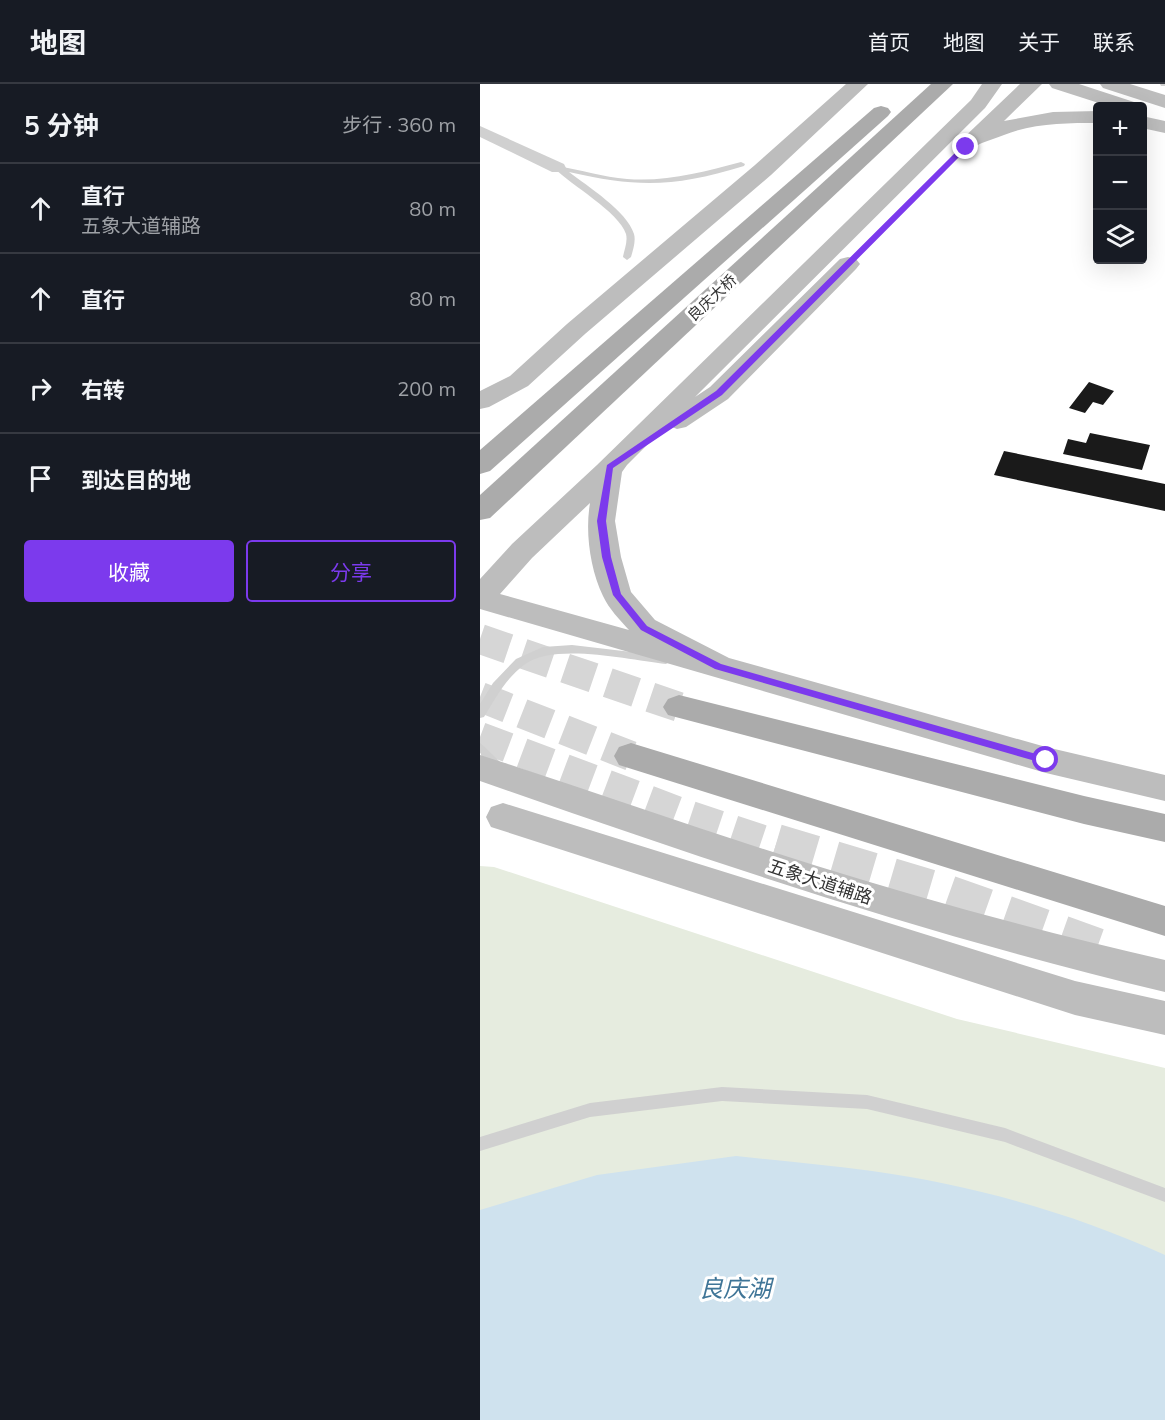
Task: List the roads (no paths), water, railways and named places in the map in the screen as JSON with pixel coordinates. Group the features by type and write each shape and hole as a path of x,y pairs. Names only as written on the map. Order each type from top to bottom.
{"main road":[{"path":"480,417 752,167 831,84"},
{"path":"480,401 519,381 613,268 752,167 858,84"},
{"name":"良庆大桥","path":"480,465 911,84"},
{"name":"良庆大桥","path":"480,511 943,84"},
{"path":"992,84 978,104 522,551 480,598 1046,760 1165,788"},
{"path":"718,666 644,628 617,595 606,557 602,521 609,467 719,393 1032,84"},
{"path":"1059,84 1115,102"},
{"path":"1110,84 1165,102"},
{"path":"1147,113 1165,119"},
{"path":"966,147 998,130 1027,122 1093,117"},
{"path":"1147,123 1165,127"},
{"path":"679,707 1072,807 1165,828"},
{"path":"631,756 1165,921"},
{"name":"五象大道辅路","path":"480,768 829,886 1069,955 1165,976"},
{"path":"492,818 651,826"},
{"path":"492,818 1075,998 1165,1018"}],"street":[{"path":"480,131 558,168"}],"lane":[{"path":"558,168 625,181 650,183 752,167"},
{"path":"558,168 628,228 631,240 627,257"},
{"path":"480,714 497,686 520,662 543,651 572,649 718,666"},
{"path":"480,748 490,762 550,792"},
{"path":"480,1144 590,1110 711,1096 867,1102 1005,1135 1165,1195"}],"water":[{"name":"良庆湖","path":"736,1156 872,1171 947,1184 1021,1202 1058,1214 1165,1255 1165,1420 480,1420 480,1210 597,1175"}],"tunnel":[{"path":"480,639 679,707"},
{"path":"480,697 631,756"},
{"path":"480,737 682,813 781,846"},
{"path":"776,844 945,894 1097,948"}]}
